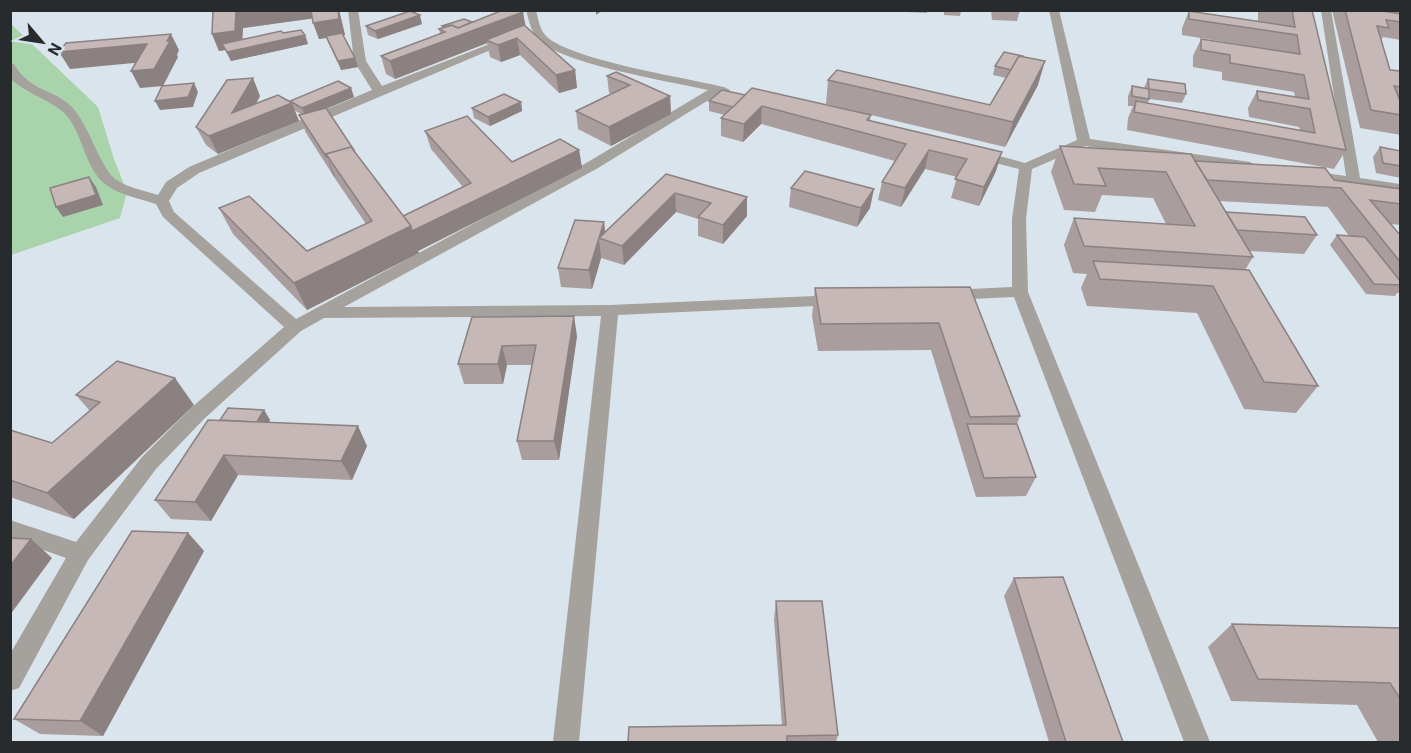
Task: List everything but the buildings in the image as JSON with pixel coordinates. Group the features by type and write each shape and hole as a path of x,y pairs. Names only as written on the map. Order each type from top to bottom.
{"street":[{"path":"353,10 360,61 380,91"},
{"path":"531,10 536,30 545,41 557,48 586,58 741,94"},
{"path":"1054,10 1084,142"},
{"path":"1326,10 1354,181"},
{"path":"162,201 171,185 194,170 380,91 536,30"},
{"path":"10,66 14,75 22,83 67,109 87,139 103,174 113,184 162,201 168,214 295,327"},
{"path":"10,679 81,553 157,455 198,412 295,327 593,165 718,89"},
{"path":"969,152 1026,167 1084,142 1263,168"},
{"path":"1026,167 1019,219 1020,292 1197,742"},
{"path":"1297,173 1401,188"},
{"path":"938,295 1020,292"},
{"path":"320,313 610,310 856,299"},
{"path":"566,742 610,310"},
{"path":"10,529 81,553"}],"green space":[{"path":"10,23 98,107 127,192 120,218 11,255"}]}
